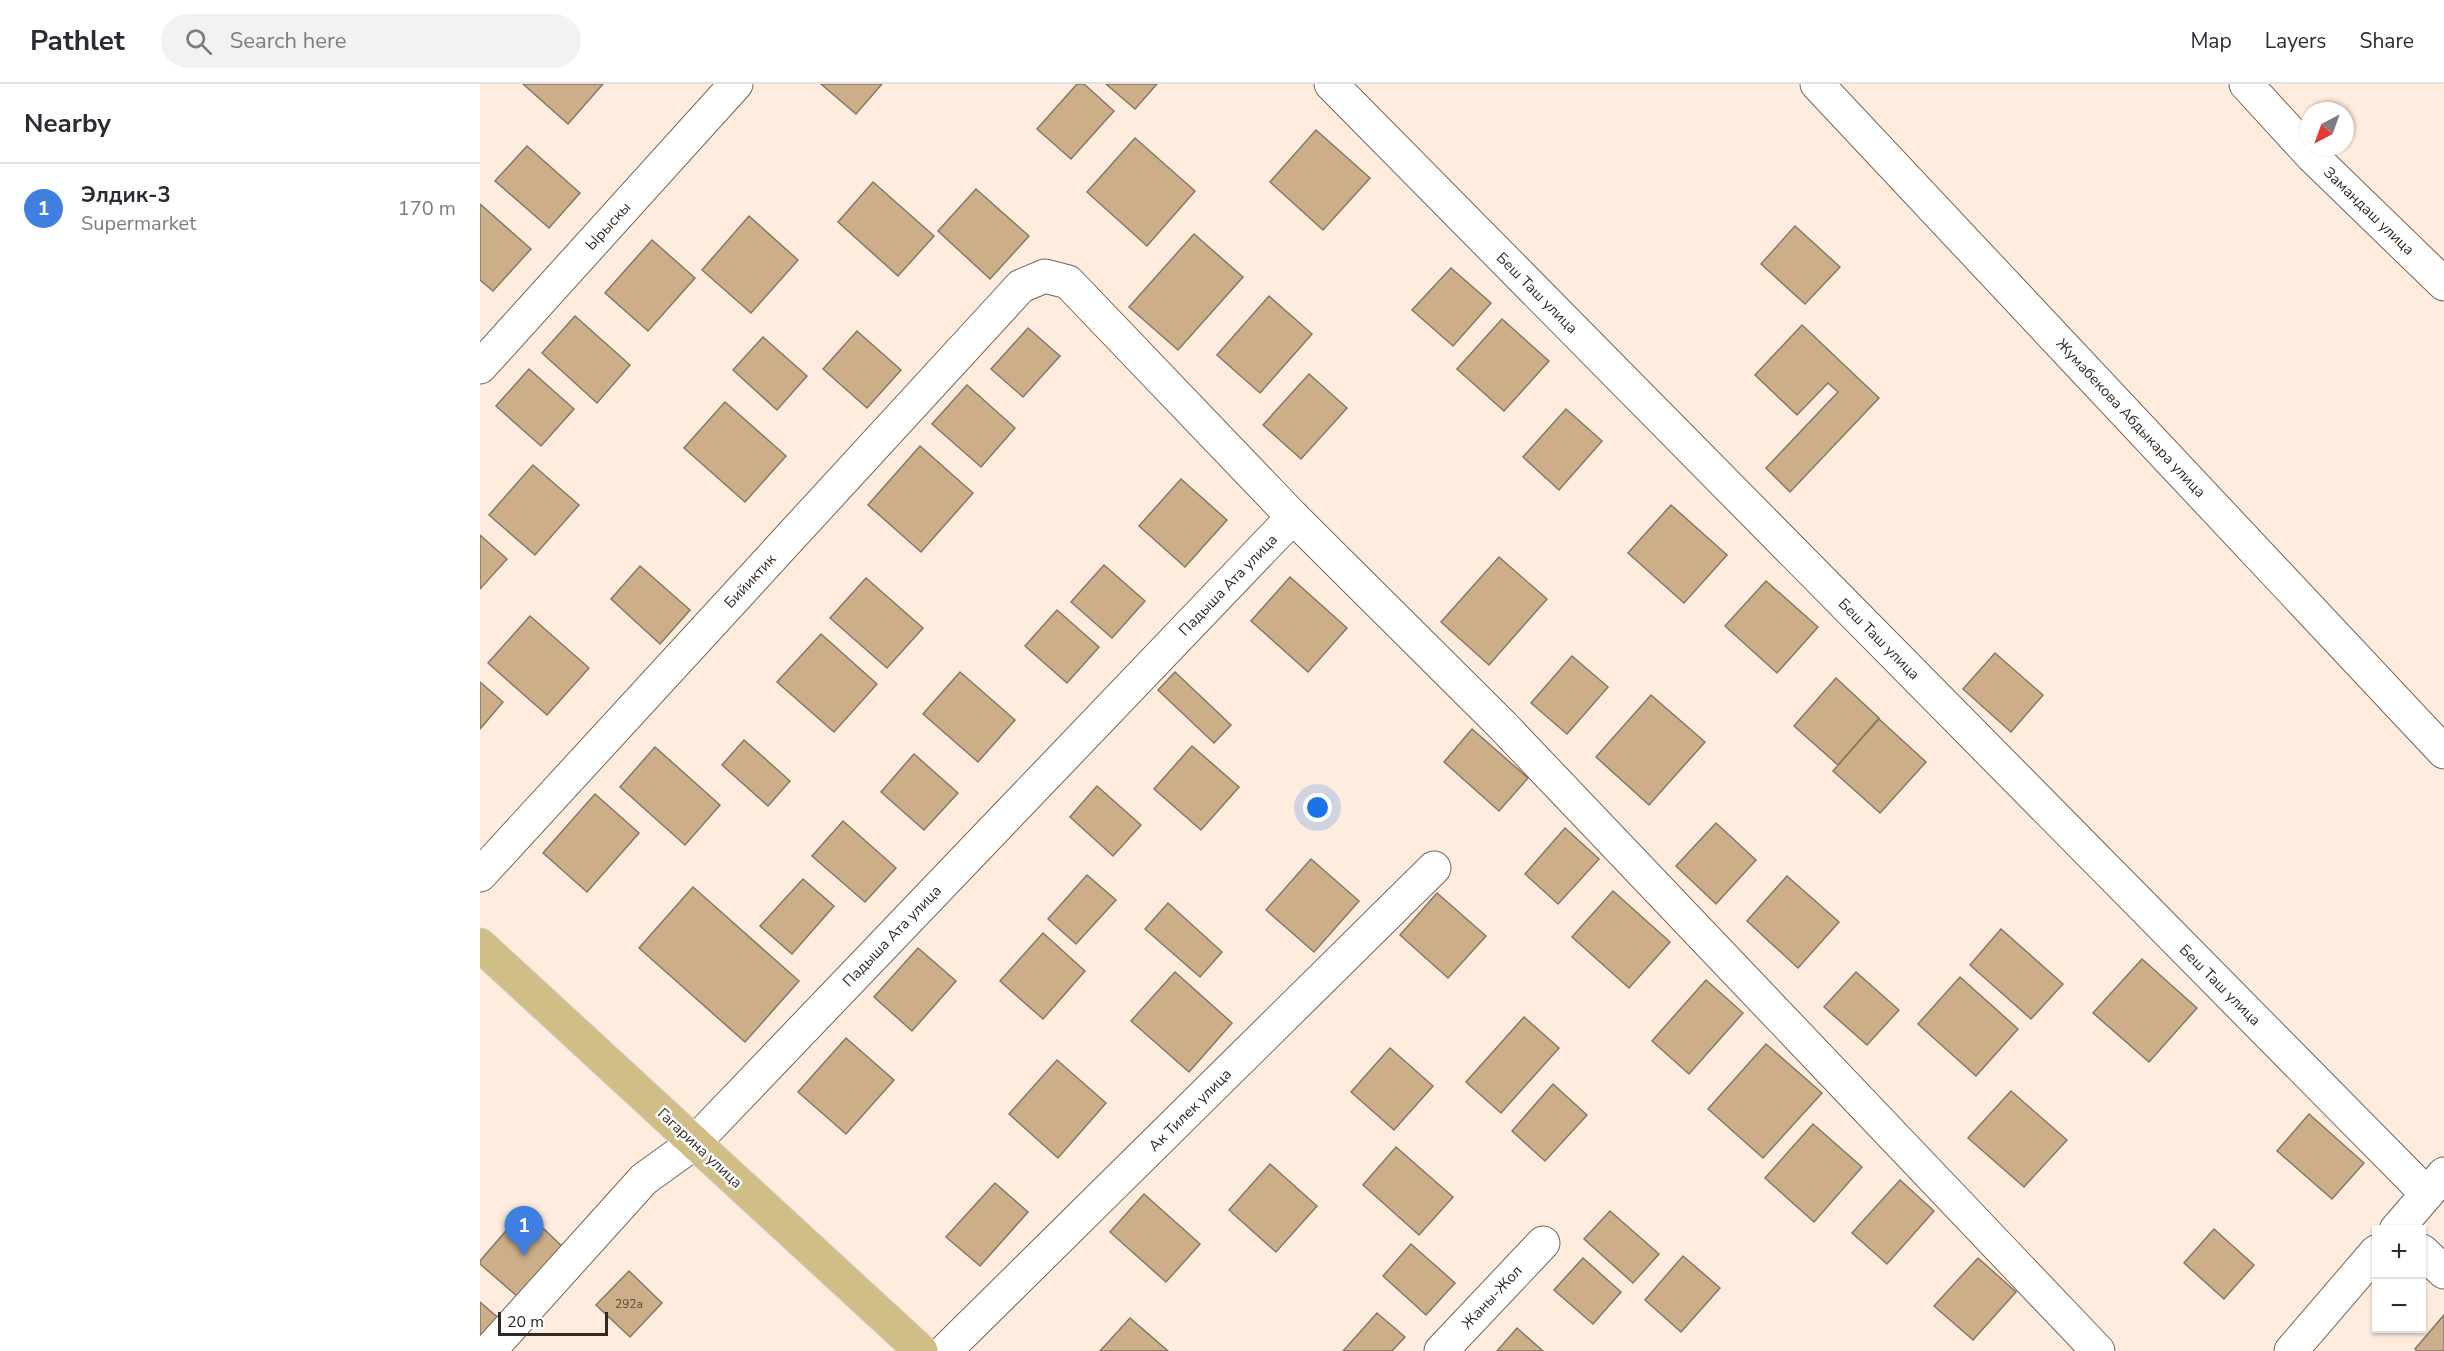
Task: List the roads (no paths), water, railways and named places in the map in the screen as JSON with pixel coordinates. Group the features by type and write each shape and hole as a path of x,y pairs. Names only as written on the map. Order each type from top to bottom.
{"main road":[{"name":"Гагарина улица","path":"480,945 921,1351"}],"street":[{"name":"Ырыскы","path":"480,367 736,84"},
{"name":"Беш Таш улица","path":"1331,84 2435,1184"},
{"name":"Жумабекова Абдыкара улица","path":"1817,84 2444,752"},
{"name":"Замандаш улица","path":"2246,84 2312,156 2444,284"},
{"name":"Бийиктик","path":"480,875 1021,286 1045,276 1068,282 1293,517"},
{"path":"1293,517 1503,726 2098,1351"},
{"name":"Падыша Ата улица","path":"489,1351 644,1179 694,1143 1293,517"},
{"name":"Ак Тилек улица","path":"945,1351 1434,868"},
{"path":"2400,1225 2435,1184"},
{"name":"Жаны-Жол","path":"1441,1351 1543,1243"},
{"path":"2426,1256 2444,1272"},
{"path":"2290,1351 2372,1258"}],"place":[{"name":"Элдик-3","path":"524,1256"}]}
